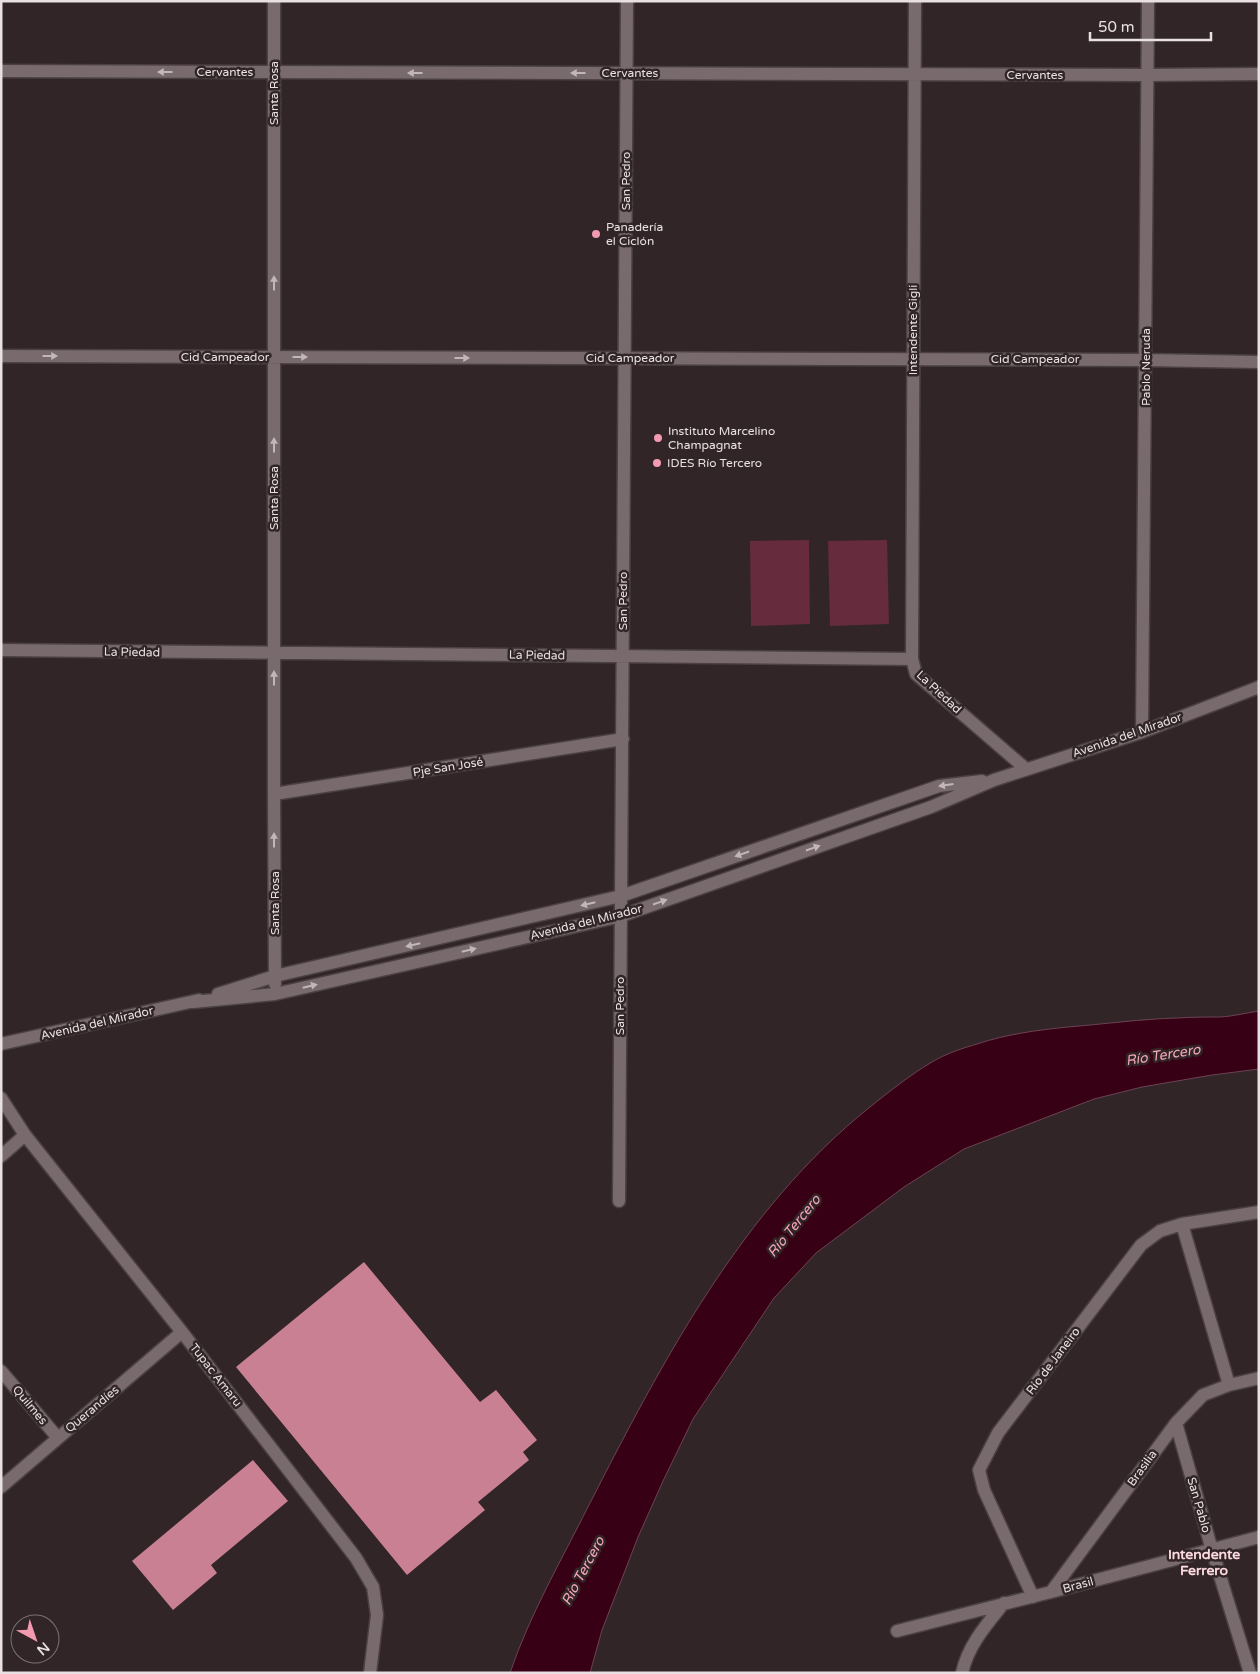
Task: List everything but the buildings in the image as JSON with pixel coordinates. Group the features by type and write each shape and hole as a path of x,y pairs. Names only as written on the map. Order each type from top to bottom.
{"street":[{"name":"Santa Rosa","path":"274,1 275,994"},
{"name":"San Pedro","path":"619,1201 627,1"},
{"name":"Intendente Gigli","path":"912,659 915,1"},
{"name":"Pablo Neruda","path":"1142,732 1148,1"},
{"name":"Cervantes","path":"1,71 1259,74"},
{"name":"Cid Campeador","path":"1,356 1259,362"},
{"name":"La Piedad","path":"1,650 912,659 916,674 1026,769"},
{"name":"Avenida del Mirador","path":"193,1002 275,994 621,916 931,807 994,780 1142,732 1259,687"},
{"name":"Pje San José","path":"274,794 623,740"},
{"name":"Avenida del Mirador","path":"1,1044 193,1002 275,976 621,896 939,786 994,780"},
{"name":"Tupac Amaru","path":"1,1098 25,1135 182,1332 356,1558 373,1587 377,1615 370,1673"},
{"path":"1,1156 25,1135"},
{"name":"Río de Janeiro","path":"1033,1597 984,1490 979,1470 998,1433 1141,1245 1160,1231 1182,1224 1259,1212"},
{"path":"1182,1224 1229,1385"},
{"name":"Querandíes","path":"1,1487 182,1332"},
{"name":"Quilmes","path":"1,1371 58,1438"},
{"name":"Brasilia","path":"1051,1592 1176,1422 1203,1395 1229,1385 1259,1378"},
{"name":"San Pablo","path":"1176,1422 1212,1550 1250,1673"},
{"name":"Brasil","path":"897,1631 1259,1537"},
{"path":"962,1673 964,1662 980,1632 1004,1603"}],"shaded area":[{"path":"809,540 810,624 751,626 750,541"},
{"path":"887,540 889,624 830,626 828,541"}],"water":[{"name":"Río Tercero","path":"1259,1011 1259,1069 1142,1087 1094,1099 964,1149 904,1187 816,1253 774,1298 693,1419 638,1537 602,1630 590,1673 510,1673 536,1609 617,1451 676,1343 709,1291 744,1240 782,1192 824,1148 870,1107 937,1059 960,1049 1000,1038 1068,1027 1150,1019 1221,1017"}],"place":[{"name":"Panadería el Ciclón","path":"596,234"},
{"name":"Instituto Marcelino Champagnat","path":"658,438"},
{"name":"IDES Río Tercero","path":"657,463"}],"district":[{"name":"Intendente Ferrero","path":"1204,1562"}]}
